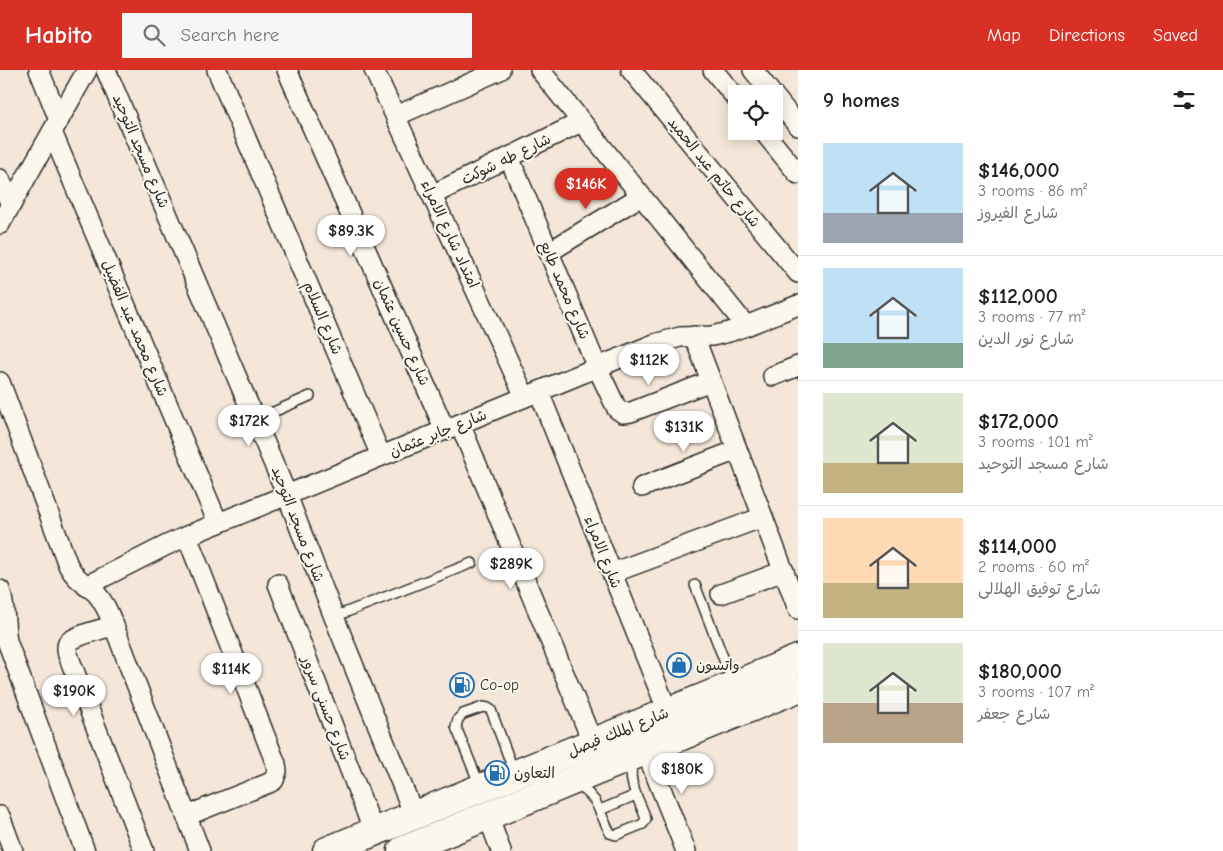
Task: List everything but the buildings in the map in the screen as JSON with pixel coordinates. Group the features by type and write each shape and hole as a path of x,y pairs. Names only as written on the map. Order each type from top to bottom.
{"main road":[{"name":"شارع الملك فيصل","path":"327,851 798,659"},
{"name":"شارع الملك فيصل","path":"402,851 798,688"}],"street":[{"name":"شارع محمد عبد الفضيل","path":"39,70 56,126 218,523"},
{"name":"شارع مسجد التوحيد","path":"106,70 287,495 414,815"},
{"name":"شارع السلام","path":"217,70 381,456"},
{"name":"شارع حسين عثمان","path":"287,70 453,427 593,743"},
{"name":"امتداد شارع الامراء","path":"374,70 432,195 532,394"},
{"path":"396,116 500,70"},
{"path":"540,70 746,326"},
{"name":"شارع حاتم عبد الحميد","path":"631,70 798,273"},
{"path":"713,70 728,88"},
{"path":"753,70 765,85"},
{"path":"0,224 56,126 79,75"},
{"path":"783,107 798,126"},
{"name":"شارع طه شوكت","path":"432,195 581,122"},
{"path":"770,140 798,174"},
{"name":"شارع محمد طايع","path":"509,157 597,367 617,409 631,412 711,381"},
{"path":"0,178 11,205"},
{"path":"549,252 641,196"},
{"name":"شارع جابر عثمان","path":"86,586 187,536 654,344 680,337 720,334 746,326 798,305"},
{"path":"694,336 798,609"},
{"path":"772,376 798,366"},
{"path":"0,382 68,565 76,577 95,592 102,601 114,626 200,851"},
{"name":"شارع الامراء","path":"532,394 612,573 668,712"},
{"path":"642,487 737,450"},
{"path":"612,573 763,518"},
{"path":"186,816 269,783 274,780 277,771 276,764 187,536"},
{"path":"721,594 784,571"},
{"name":"شارع حسنى سرور","path":"278,584 374,832"},
{"path":"0,590 4,600 4,626 7,641 85,851"},
{"path":"114,626 77,637 68,644 67,649 144,851"},
{"path":"641,753 686,851"},
{"path":"0,816 14,851"},
{"path":"488,816 501,851"}],"lane":[{"path":"255,420 310,396"},
{"path":"334,617 472,563"},
{"path":"695,585 734,685"},
{"path":"481,788 456,727 458,719 463,714 482,707 491,710 515,774"},
{"path":"573,781 595,800 610,834 616,835 643,824 645,816 630,774 632,764 641,753"},
{"path":"600,810 636,795"}],"place":[{"name":"واتسون","path":"679,665"},
{"name":"Co-op","path":"462,685"},
{"name":"التعاون","path":"497,773"}]}
